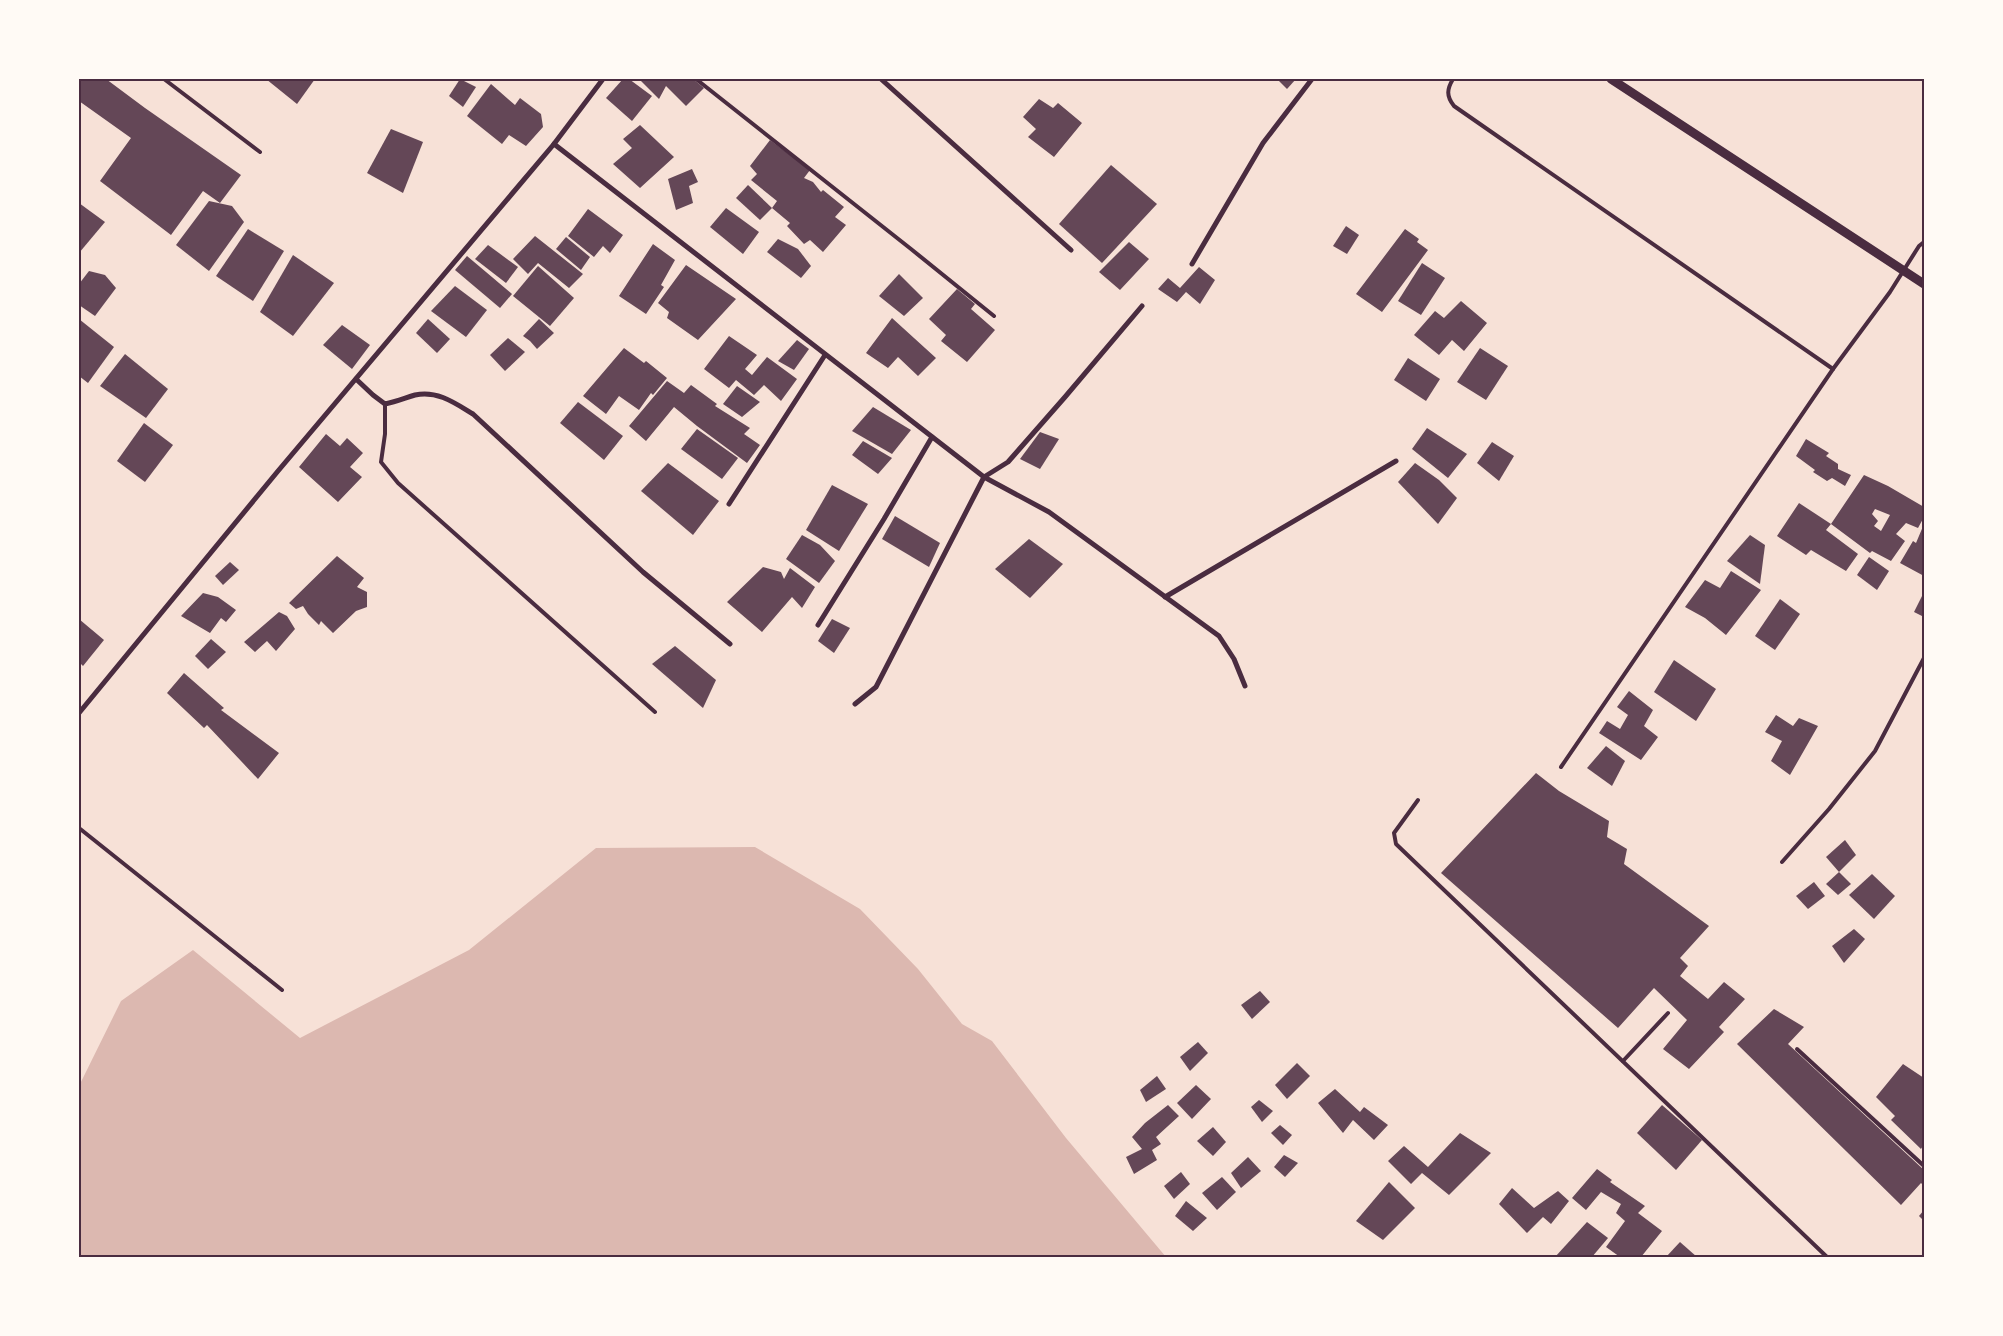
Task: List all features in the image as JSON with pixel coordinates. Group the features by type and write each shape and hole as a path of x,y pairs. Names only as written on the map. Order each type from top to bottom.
{"street":[{"path":"79,713 278,471 554,144 603,79"},
{"path":"881,79 1071,250"},
{"path":"1192,264 1263,143 1312,79"},
{"path":"1611,79 1924,284"},
{"path":"554,144 984,477 1049,512 1218,636 1234,659 1245,686"},
{"path":"855,704 876,687 984,477 1008,462 1142,306"},
{"path":"729,504 825,355"},
{"path":"356,379 373,396 385,404 416,395 432,394 450,399 473,414 643,572 730,644"},
{"path":"818,625 932,437"},
{"path":"1165,597 1396,461"}],"lane":[{"path":"164,79 260,152"},
{"path":"696,79 867,213 994,316"},
{"path":"1454,79 1449,86 1448,94 1454,106 1833,370"},
{"path":"1561,767 1833,370 1924,242"},
{"path":"385,404 385,434 381,455 381,462 384,468 398,483 655,712"},
{"path":"1782,862 1829,809 1875,751 1924,658"},
{"path":"1418,800 1394,833 1396,844 1827,1257"},
{"path":"79,828 282,990"},
{"path":"1623,1061 1668,1013"},
{"path":"1797,1049 1924,1166"}],"shaded area":[{"path":"755,847 860,909 918,969 962,1024 992,1041 1066,1138 1166,1257 79,1257 79,1086 121,1001 193,950 300,1038 469,950 596,848"}],"building":[{"path":"79,79 106,79 241,175 220,203 203,191 171,235 100,181 131,138 79,101"},
{"path":"266,79 315,79 297,104"},
{"path":"460,79 476,87 463,107 449,96"},
{"path":"623,79 629,79 652,96 632,121 606,98"},
{"path":"639,79 693,79 704,88 686,106 666,86 659,99"},
{"path":"1277,79 1296,79 1287,89"},
{"path":"491,84 515,105 520,98 541,114 543,127 526,146 509,135 502,144 467,116"},
{"path":"1039,99 1053,108 1058,103 1082,123 1054,157 1028,137 1036,129 1023,117"},
{"path":"640,125 674,157 640,188 613,164 632,148 623,139"},
{"path":"391,129 423,142 403,193 367,173"},
{"path":"770,140 810,170 804,178 813,182 821,192 823,190 844,207 835,217 846,225 823,252 810,240 804,244 787,226 790,223 772,208 777,201 751,180 757,174 750,166"},
{"path":"1111,165 1157,204 1102,263 1059,224"},
{"path":"692,169 698,182 689,186 693,203 676,210 668,179"},
{"path":"748,185 772,208 760,220 736,198"},
{"path":"209,201 232,206 244,222 209,271 176,245"},
{"path":"79,203 105,222 79,253"},
{"path":"726,208 759,232 743,254 710,227"},
{"path":"588,209 623,235 610,253 603,246 594,257 568,236"},
{"path":"1346,226 1359,235 1347,254 1333,246"},
{"path":"248,229 284,251 253,301 216,276"},
{"path":"1405,229 1419,239 1417,242 1428,250 1382,312 1356,294"},
{"path":"535,236 583,274 569,288 538,263 528,274 513,259"},
{"path":"566,237 590,257 581,270 556,249"},
{"path":"778,239 798,249 811,266 801,278 767,252"},
{"path":"1129,242 1149,259 1120,290 1099,272"},
{"path":"653,244 675,260 661,285 664,287 646,314 619,296"},
{"path":"488,245 518,267 506,283 475,259"},
{"path":"293,255 334,283 293,336 260,312"},
{"path":"467,256 512,294 500,308 455,270"},
{"path":"1422,263 1445,278 1421,315 1398,301"},
{"path":"686,265 736,299 698,340 667,318 669,312 658,303"},
{"path":"538,266 574,298 550,326 513,296"},
{"path":"1199,267 1215,280 1200,304 1186,292 1177,302 1158,289 1168,278 1180,288"},
{"path":"89,271 105,275 116,288 95,316 79,305 79,284"},
{"path":"899,274 923,298 904,316 879,296"},
{"path":"455,286 487,310 466,337 431,311"},
{"path":"957,289 975,304 971,309 995,330 967,362 941,341 946,335 929,319"},
{"path":"1461,301 1487,323 1464,351 1452,340 1439,355 1414,335 1435,311 1444,318"},
{"path":"892,318 936,358 918,376 898,357 888,368 866,353"},
{"path":"79,319 114,347 88,383 79,376"},
{"path":"428,319 450,339 437,353 416,333"},
{"path":"539,319 554,333 537,349 523,336"},
{"path":"342,325 370,345 352,369 323,345"},
{"path":"729,336 757,355 745,369 752,375 767,357 797,379 781,401 764,385 754,395 736,380 729,388 704,369"},
{"path":"508,338 525,352 505,371 490,355"},
{"path":"797,340 809,349 794,370 778,361"},
{"path":"624,348 644,363 646,361 667,378 653,395 651,393 639,410 619,396 606,414 583,396"},
{"path":"1480,348 1508,366 1486,400 1457,382"},
{"path":"125,354 168,389 146,418 100,386"},
{"path":"1408,358 1440,379 1426,401 1394,380"},
{"path":"667,381 684,393 691,385 717,404 715,406 750,428 744,434 760,445 747,463 674,407 646,441 629,426"},
{"path":"737,386 760,402 742,417 723,404"},
{"path":"578,402 623,436 604,460 560,423"},
{"path":"873,407 911,430 892,454 852,431"},
{"path":"144,423 173,445 145,482 117,461"},
{"path":"1427,428 1467,454 1448,478 1412,449"},
{"path":"697,429 738,458 722,479 681,449"},
{"path":"1040,432 1059,439 1040,469 1020,459"},
{"path":"326,434 340,446 347,438 363,453 350,467 362,477 338,502 299,467"},
{"path":"1806,439 1829,453 1826,456 1838,464 1838,469 1851,475 1845,486 1832,478 1827,481 1813,472 1815,470 1796,456"},
{"path":"863,441 892,458 878,474 852,455"},
{"path":"1492,442 1514,456 1499,481 1477,463"},
{"path":"668,463 719,501 693,535 641,491"},
{"path":"1415,463 1439,480 1457,498 1438,524 1398,482"},
{"path":"1864,475 1888,486 1924,507 1924,517 1918,528 1906,523 1896,534 1905,541 1891,561 1872,551 1870,553 1831,524","holes":["1875,509 1890,515 1881,531 1874,526 1878,521 1872,514"]},
{"path":"832,485 868,504 839,551 806,530"},
{"path":"1799,503 1831,524 1826,530 1858,554 1846,571 1811,550 1806,555 1777,536"},
{"path":"895,516 940,543 929,567 882,539"},
{"path":"1924,524 1924,576 1900,563 1913,541 1916,543"},
{"path":"802,535 820,545 835,561 819,583 786,559"},
{"path":"1750,535 1765,545 1760,584 1727,561"},
{"path":"1029,539 1063,564 1030,598 995,569"},
{"path":"337,556 364,578 357,587 367,592 367,607 356,611 333,633 321,621 319,625 303,606 296,609 289,603"},
{"path":"1869,557 1889,571 1877,590 1857,575"},
{"path":"230,562 239,570 223,585 215,576"},
{"path":"763,567 781,572 784,579 790,568 815,587 802,608 792,597 762,632 727,602"},
{"path":"1731,571 1761,590 1726,635 1705,618 1685,607 1705,580 1720,588"},
{"path":"1924,592 1924,617 1914,612"},
{"path":"203,593 218,597 236,610 226,622 221,618 210,633 181,616"},
{"path":"1780,599 1800,614 1775,650 1755,636"},
{"path":"279,612 287,616 295,629 276,651 267,641 255,652 244,642"},
{"path":"79,619 104,640 83,666 79,662"},
{"path":"832,619 850,628 834,653 818,641"},
{"path":"211,639 226,652 208,669 195,656"},
{"path":"675,646 716,680 703,708 652,664"},
{"path":"1674,660 1716,689 1696,721 1654,692"},
{"path":"184,673 224,708 221,710 279,753 258,779 207,725 204,728 167,693"},
{"path":"1629,691 1653,710 1644,726 1658,737 1641,760 1599,733 1607,721 1620,729 1628,715 1617,707"},
{"path":"1776,715 1793,726 1799,718 1818,726 1790,775 1771,761 1782,741 1765,732"},
{"path":"1606,746 1625,761 1612,786 1587,768"},
{"path":"1536,773 1559,791 1609,821 1607,837 1627,849 1624,864 1709,926 1680,958 1688,966 1680,976 1708,999 1724,982 1745,999 1719,1027 1724,1032 1689,1069 1663,1049 1687,1020 1654,988 1618,1028 1441,873"},
{"path":"1845,840 1856,855 1839,872 1826,857"},
{"path":"1839,872 1851,884 1838,895 1826,884"},
{"path":"1872,874 1895,896 1874,919 1849,895"},
{"path":"1814,882 1825,896 1808,909 1796,896"},
{"path":"1854,929 1865,939 1844,963 1832,946"},
{"path":"1260,991 1270,1002 1252,1019 1241,1005"},
{"path":"1774,1009 1804,1027 1788,1044 1924,1170 1924,1186 1921,1183 1901,1205 1737,1044"},
{"path":"1198,1042 1208,1053 1190,1071 1180,1057"},
{"path":"1297,1063 1310,1076 1287,1099 1275,1085"},
{"path":"1903,1064 1924,1078 1924,1144 1921,1149 1891,1120 1895,1116 1876,1097"},
{"path":"1157,1076 1166,1089 1146,1102 1140,1090"},
{"path":"1196,1085 1211,1099 1192,1119 1177,1103"},
{"path":"1335,1089 1360,1112 1364,1107 1388,1125 1374,1140 1353,1120 1343,1133 1318,1103"},
{"path":"1259,1100 1273,1111 1262,1122 1251,1107"},
{"path":"1168,1105 1179,1116 1156,1137 1161,1144 1152,1150 1157,1160 1134,1174 1126,1157 1142,1149 1132,1137 1145,1123"},
{"path":"1662,1105 1702,1140 1676,1170 1637,1133"},
{"path":"1280,1125 1292,1135 1283,1145 1271,1133"},
{"path":"1213,1127 1226,1142 1213,1156 1197,1141"},
{"path":"1460,1133 1491,1153 1449,1195 1422,1173 1411,1184 1388,1161 1404,1146 1428,1167"},
{"path":"1284,1155 1298,1163 1285,1177 1274,1167"},
{"path":"1248,1157 1261,1171 1241,1188 1231,1173"},
{"path":"1597,1169 1612,1180 1610,1182 1645,1206 1638,1213 1662,1231 1641,1257 1620,1257 1606,1247 1625,1221 1616,1213 1621,1204 1601,1192 1586,1210 1572,1198"},
{"path":"1181,1172 1190,1184 1174,1199 1164,1186"},
{"path":"1222,1177 1236,1192 1217,1210 1202,1193"},
{"path":"1389,1182 1415,1208 1383,1240 1356,1221"},
{"path":"1512,1188 1534,1208 1558,1191 1569,1201 1551,1224 1543,1217 1527,1233 1499,1204"},
{"path":"1186,1201 1207,1218 1193,1231 1175,1216"},
{"path":"1924,1210 1924,1221 1919,1216"},
{"path":"1587,1222 1608,1238 1592,1257 1555,1257"},
{"path":"1680,1242 1697,1257 1666,1257"}]}
